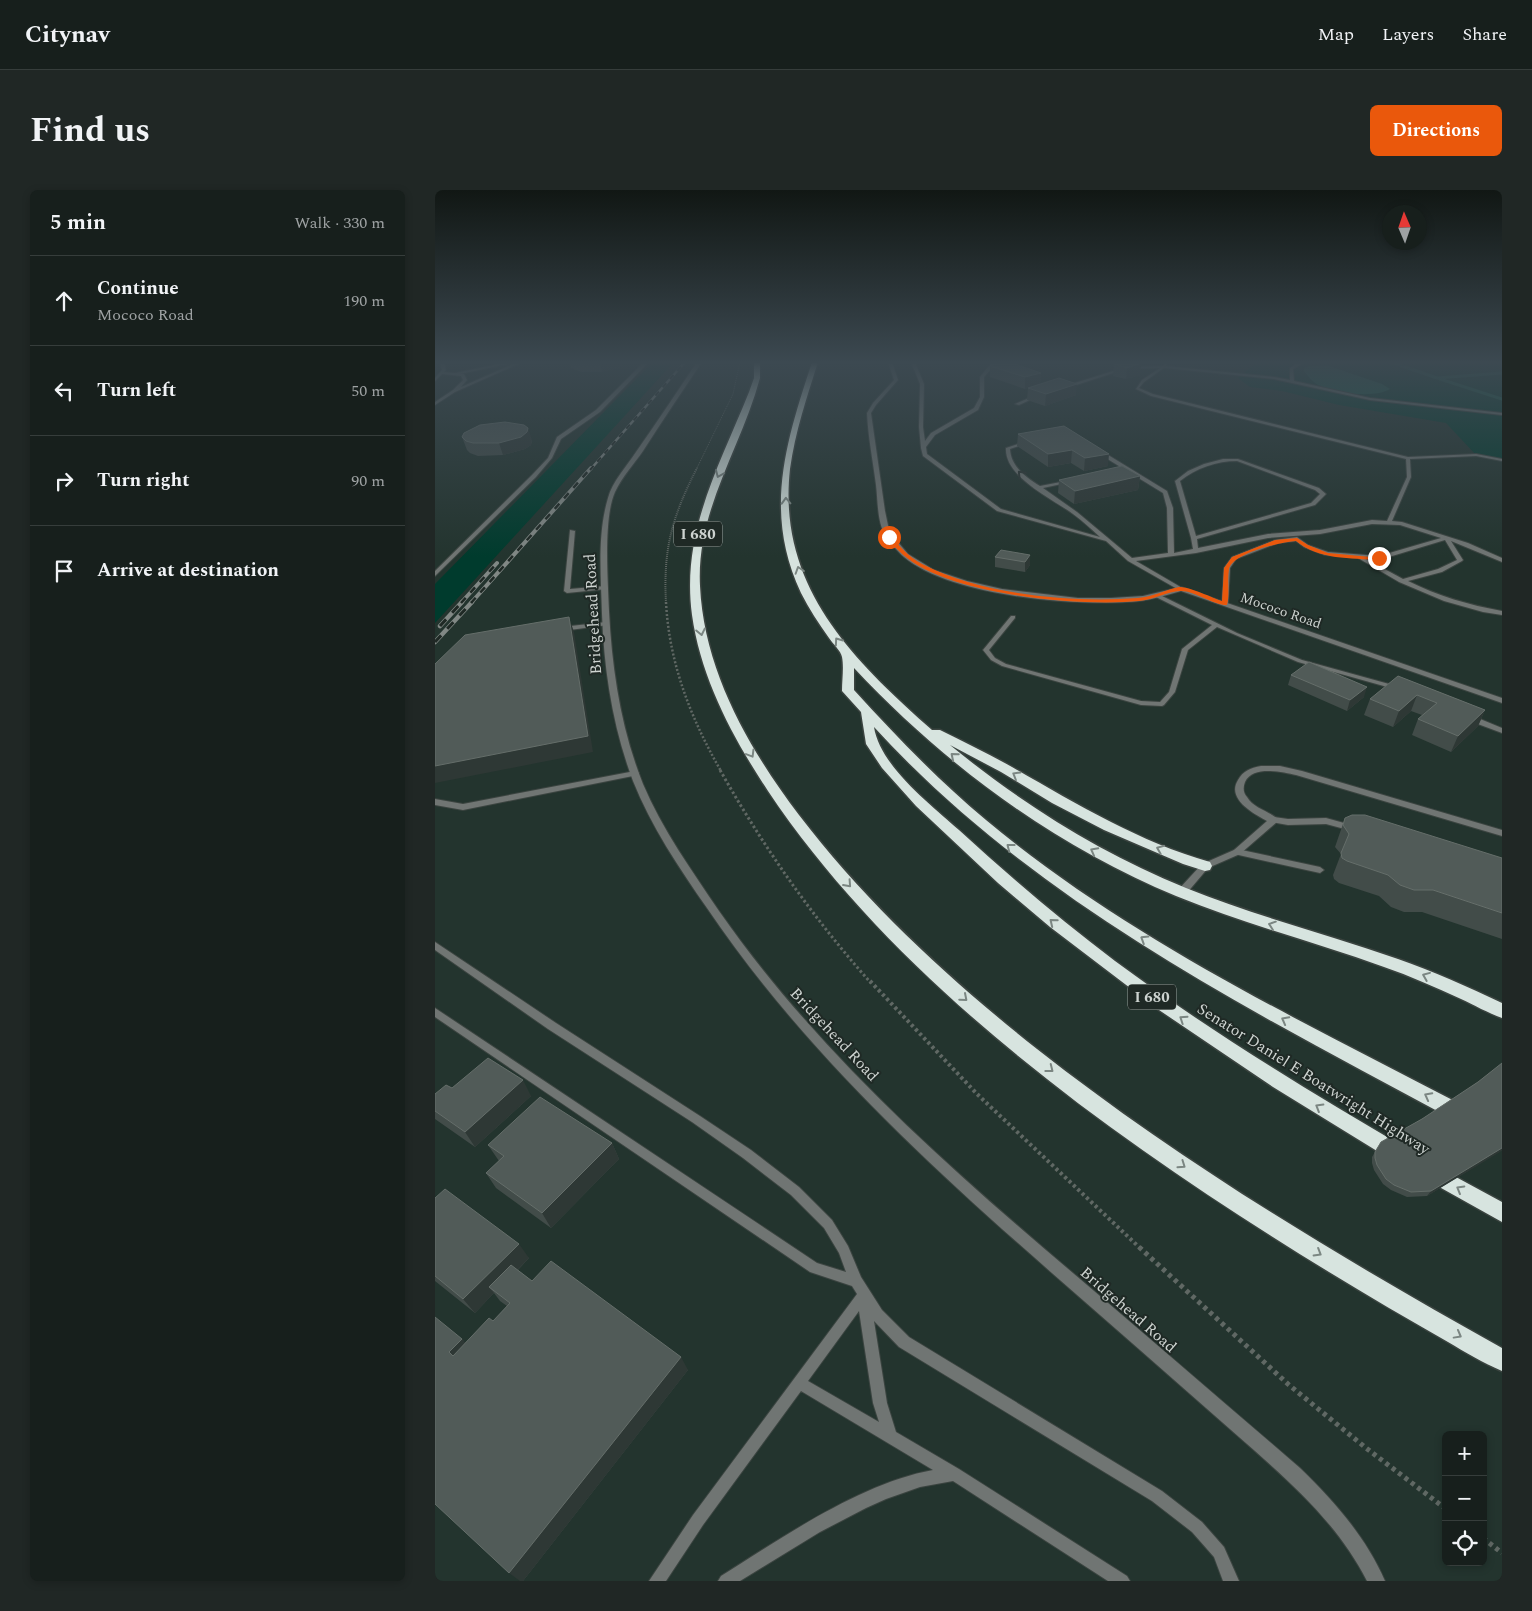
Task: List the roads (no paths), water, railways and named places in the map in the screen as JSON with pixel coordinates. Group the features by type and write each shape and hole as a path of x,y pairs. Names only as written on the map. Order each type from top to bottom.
{"highway":[{"name":"I 680","path":"738,427 703,512 696,550 695,592 702,638 723,698 749,751 794,818 834,868 905,944 975,1008 1053,1071 1142,1138 1248,1210 1370,1285 1502,1360"},
{"path":"796,427 786,470 786,513 792,550 812,606 848,656 868,677 978,775 1044,822 1105,857 1182,892 1271,925 1401,966 1450,986 1502,1011"},
{"name":"Senator Daniel E Boatwright Highway","path":"848,656 848,691 866,713 921,772 969,814 1027,860 1094,907 1217,982 1471,1119"},
{"name":"Senator Daniel E Boatwright Highway","path":"866,713 872,743 883,760 943,824 1038,910 1111,967 1205,1034 1303,1097 1502,1213"},
{"path":"919,724 1006,769 1097,822 1188,861 1205,866"}],"street":[{"name":"Bridgehead Road","path":"656,427 612,492 605,525 605,588 606,624 613,686 624,738 635,773 664,832 716,915 770,988 845,1071 905,1131 979,1199 1294,1474 1330,1510 1363,1554 1376,1581"},
{"path":"870,427 883,519 889,537 905,555 927,568 964,583 1033,597 1107,601 1158,596 1181,588"},
{"name":"Mococo Road","path":"1181,588 1502,701"},
{"path":"1182,892 1205,866 1237,852 1274,820 1251,808 1241,796 1239,785 1246,775 1252,771 1270,768 1289,771 1502,833"}],"lane":[{"path":"435,574 534,476 550,458 559,438 575,427"},
{"path":"921,427 925,455 999,510 1107,541"},
{"path":"923,448 933,434 945,427"},
{"path":"1282,427 1408,458 1475,456 1502,460"},
{"path":"1037,439 1012,445 1008,448 1007,452 1017,472 1075,514 1131,560 1159,578 1181,588"},
{"path":"1089,445 1165,492 1170,508 1171,555"},
{"path":"1389,523 1409,478 1408,458"},
{"path":"1194,538 1313,504 1323,494 1317,489 1238,460 1230,459 1183,475 1177,481 1196,551"},
{"path":"1118,471 1127,469"},
{"path":"1038,488 1073,480"},
{"path":"1131,560 1196,551 1268,536 1320,532 1372,522 1400,523 1465,544 1502,560"},
{"path":"573,531 567,591 605,588"},
{"path":"1225,604 1227,568 1234,558 1277,541 1297,540 1306,546 1327,554 1379,558 1447,538"},
{"path":"1401,580 1439,570 1460,560 1447,538"},
{"path":"1358,557 1420,590 1475,610 1502,613"},
{"path":"1158,596 1215,625 1301,661 1407,692"},
{"path":"1013,616 986,650 993,659 1004,664 1141,703 1162,704 1172,692 1185,649 1215,625"},
{"path":"558,629 606,624"},
{"path":"1459,713 1502,731"},
{"path":"435,802 463,807 635,773"},
{"path":"1274,820 1288,822 1326,821 1363,832"},
{"path":"1237,852 1320,870"},
{"path":"435,945 551,1026 696,1119 747,1154 795,1191 828,1224 844,1250 856,1282 877,1315 904,1342 1157,1496 1197,1527 1219,1552 1231,1581"},
{"path":"435,1012 814,1268 856,1282"},
{"path":"657,1581 698,1520 864,1294"},
{"path":"864,1294 880,1403 891,1437"},
{"path":"799,1383 955,1474 1122,1581"},
{"path":"726,1581 815,1526 862,1501 911,1482 955,1474"}],"railway":[{"path":"590,470 628,427"},
{"path":"471,603 591,468"},
{"path":"461,603 497,563"},
{"path":"440,626 462,602"},
{"path":"435,642 472,602"}]}
